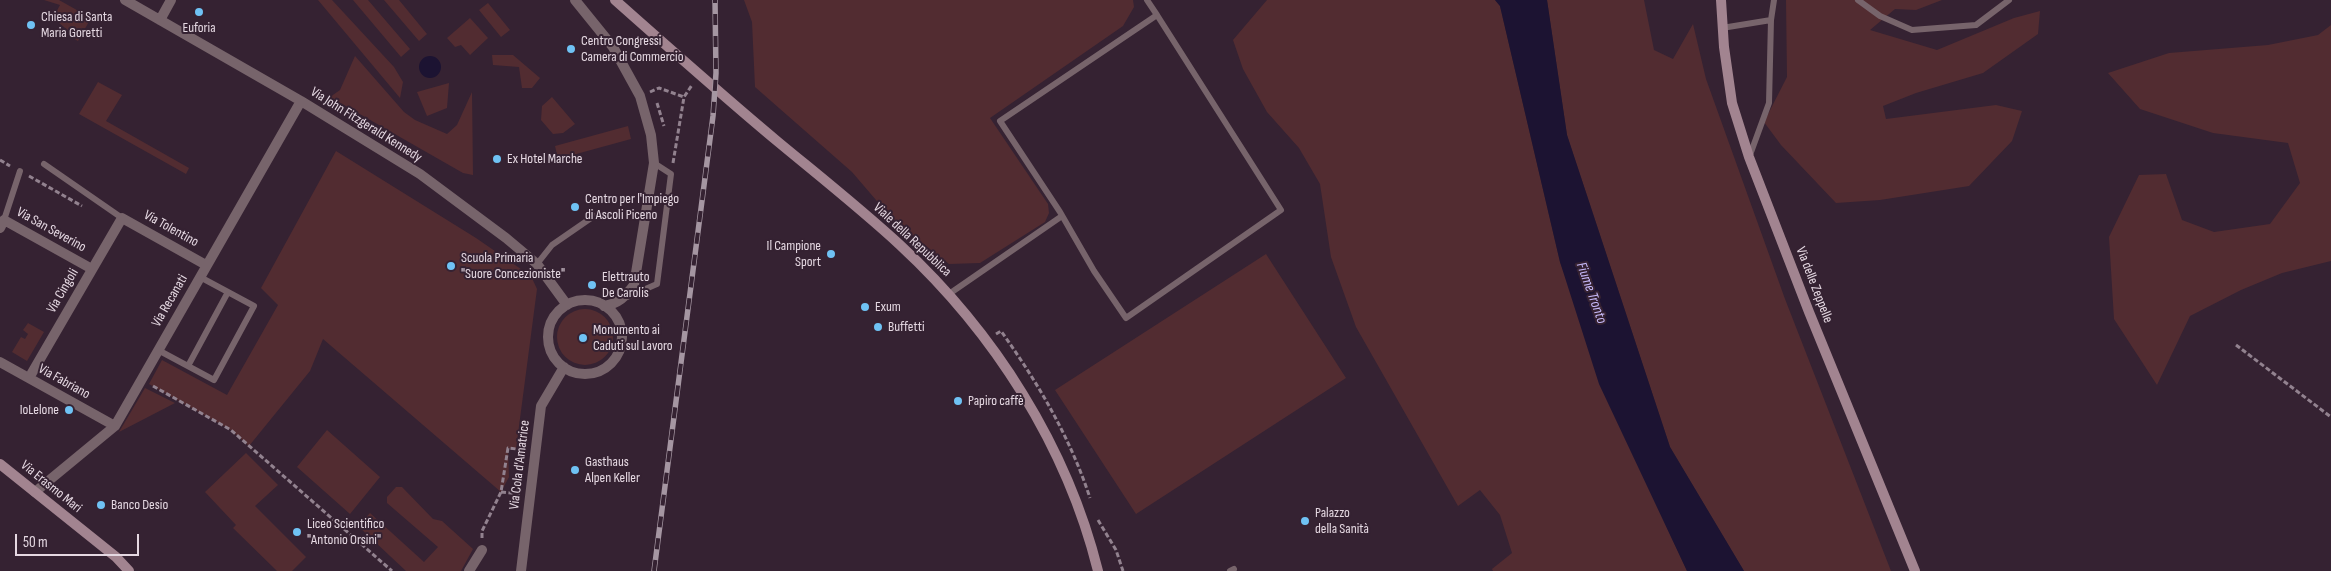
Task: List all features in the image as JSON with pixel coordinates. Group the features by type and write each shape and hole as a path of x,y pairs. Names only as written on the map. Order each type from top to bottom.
{"street":[{"name":"Via John Fitzgerald Kennedy","path":"125,0 301,101 420,174 506,238 537,264 567,305"},
{"path":"160,20 171,0"},
{"path":"575,0 614,47 640,96 651,135 654,163 634,284 624,298 616,304 604,306 586,301 567,305 555,316 548,330 550,351 564,367 584,374 594,373 612,362 621,343 621,332 618,322 604,306"},
{"name":"Viale della Repubblica","path":"615,0 743,112 896,241 949,294 987,341 1041,424 1068,480 1098,571"},
{"name":"Via delle Zeppelle","path":"1721,0 1722,28 1732,103 1749,157 1809,312 1915,571"},
{"name":"Via Recanati","path":"35,492 115,426 301,101"},
{"name":"Via Tolentino","path":"122,218 206,265"},
{"name":"Via Cingoli","path":"29,378 122,218"},
{"name":"Via San Severino","path":"2,224 92,269"},
{"name":"Via Fabriano","path":"0,362 115,426"},
{"name":"Via Cola d'Amatrice","path":"521,571 541,406 564,367"},
{"name":"Via Erasmo Mari","path":"0,464 116,557 129,571"},
{"path":"470,571 482,550"}],"lane":[{"path":"1147,0 1157,15 1281,210 1126,318 1094,271 1062,216 1000,121 1157,15"},
{"path":"1749,157 1769,103 1771,20 1774,0"},
{"path":"1858,0 1880,16 1912,30 1976,25 2009,0"},
{"path":"1722,28 1771,20"},
{"path":"624,298 657,284 671,174 654,163"},
{"path":"44,164 122,218"},
{"path":"2,224 20,172"},
{"path":"537,264 552,245 594,216"},
{"path":"949,294 1062,216"},
{"path":"158,350 214,380 254,306 200,277"},
{"path":"188,366 228,292"}],"path":[{"path":"671,174 684,97 693,84 700,90"},
{"path":"660,88 684,97"},
{"path":"0,160 85,208"},
{"path":"2236,345 2331,417"},
{"path":"141,380 231,430 392,571"},
{"path":"482,550 482,530 501,492 508,448"}],"shaded area":[{"path":"44,0 59,0 91,18 78,41 69,36 70,32 53,18 60,5"},
{"path":"318,0 332,0 394,67 403,82 400,98"},
{"path":"353,0 368,0 410,49 401,57"},
{"path":"384,0 399,0 427,34 419,41"},
{"path":"744,0 1133,0 1134,7 1123,26 990,118 1048,204 1049,213 1045,222 980,263 949,264 894,221 852,172 755,87 752,22"},
{"path":"1267,0 1495,0 1500,6 1560,262 1666,525 1687,571 1493,571 1492,569 1512,553 1500,515 1480,490 1458,506 1356,327 1331,257 1320,184 1299,148 1267,112 1243,69 1233,40"},
{"path":"1547,0 1644,0 1654,50 1673,59 1693,24 1706,79 1785,299 1891,571 1744,571 1670,447 1567,135"},
{"path":"1786,0 1942,0 1916,10 1895,9 1870,30 1937,50 2014,18 2040,11 2038,34 1983,73 1916,93 1883,106 1886,119 1996,105 2022,111 2012,141 1969,186 1880,200 1836,203 1781,145 1764,122 1787,77"},
{"path":"488,3 510,30 501,37 479,10"},
{"path":"470,18 488,38 470,55 461,45 455,47 447,38"},
{"path":"2331,25 2331,261 2282,273 2241,290 2190,316 2157,385 2114,319 2109,237 2139,175 2166,174 2182,220 2214,232 2270,224 2300,183 2288,143 2213,133 2140,109 2108,73 2169,53 2268,45 2318,35"},
{"path":"492,55 513,55 540,78 532,88 522,88 519,67 493,65"},
{"path":"355,56 404,112 415,120 447,134 457,125 472,92 473,175 463,173 330,97 340,90"},
{"path":"98,82 122,95 106,121 189,168 186,174 79,114"},
{"path":"449,83 447,108 427,116 417,92"},
{"path":"552,97 575,124 563,133 553,134 541,120 542,106"},
{"path":"628,126 631,139 558,159 555,146"},
{"path":"336,151 476,238 531,276 537,289 516,449 508,448 509,477 501,492 323,339 310,371 249,446 231,430 149,384 162,360 227,395 278,305 261,288"},
{"path":"1266,254 1346,378 1136,514 1055,390"},
{"path":"585,309 600,314 608,322 613,337 608,352 600,360 585,365 570,360 562,352 557,337 562,322 570,314"},
{"path":"28,323 44,332 27,361 12,352 21,337 25,339 28,334 23,330"},
{"path":"145,388 175,403 119,432"},
{"path":"327,430 380,477 350,514 297,467"},
{"path":"246,453 278,485 255,506 306,557 292,571 277,571 233,528 236,525 205,492"},
{"path":"396,487 402,487 433,519 442,521 473,549 461,571 406,571 358,526 370,513 424,562 438,547 387,503 387,497"}],"water":[{"name":"Fiume Tronto","path":"1495,0 1547,0 1567,135 1670,447 1744,571 1687,571 1599,384 1560,262 1500,6"},
{"path":"426,56 434,56 441,63 441,71 434,78 426,78 419,71 419,63"}],"railway":[{"path":"654,571 713,116 716,73 715,0"}],"place":[{"name":"Euforia","path":"199,12"},
{"name":"Chiesa di Santa Maria Goretti","path":"31,25"},
{"name":"Centro Congressi Camera di Commercio","path":"571,49"},
{"name":"Ex Hotel Marche","path":"497,159"},
{"name":"Centro per l'Impiego di Ascoli Piceno","path":"575,207"},
{"name":"Il Campione Sport","path":"831,254"},
{"name":"Scuola Primaria \"Suore Concezioniste\"","path":"451,266"},
{"name":"Elettrauto De Carolis","path":"592,285"},
{"name":"Exum","path":"865,307"},
{"name":"Buffetti","path":"878,327"},
{"name":"Monumento ai Caduti sul Lavoro","path":"583,338"},
{"name":"Papiro caffè","path":"958,401"},
{"name":"IoLelone","path":"69,410"},
{"name":"Gasthaus Alpen Keller","path":"575,470"},
{"name":"Banco Desio","path":"101,505"},
{"name":"Palazzo della Sanità","path":"1305,521"},
{"name":"Liceo Scientifico \"Antonio Orsini\"","path":"297,532"}]}
